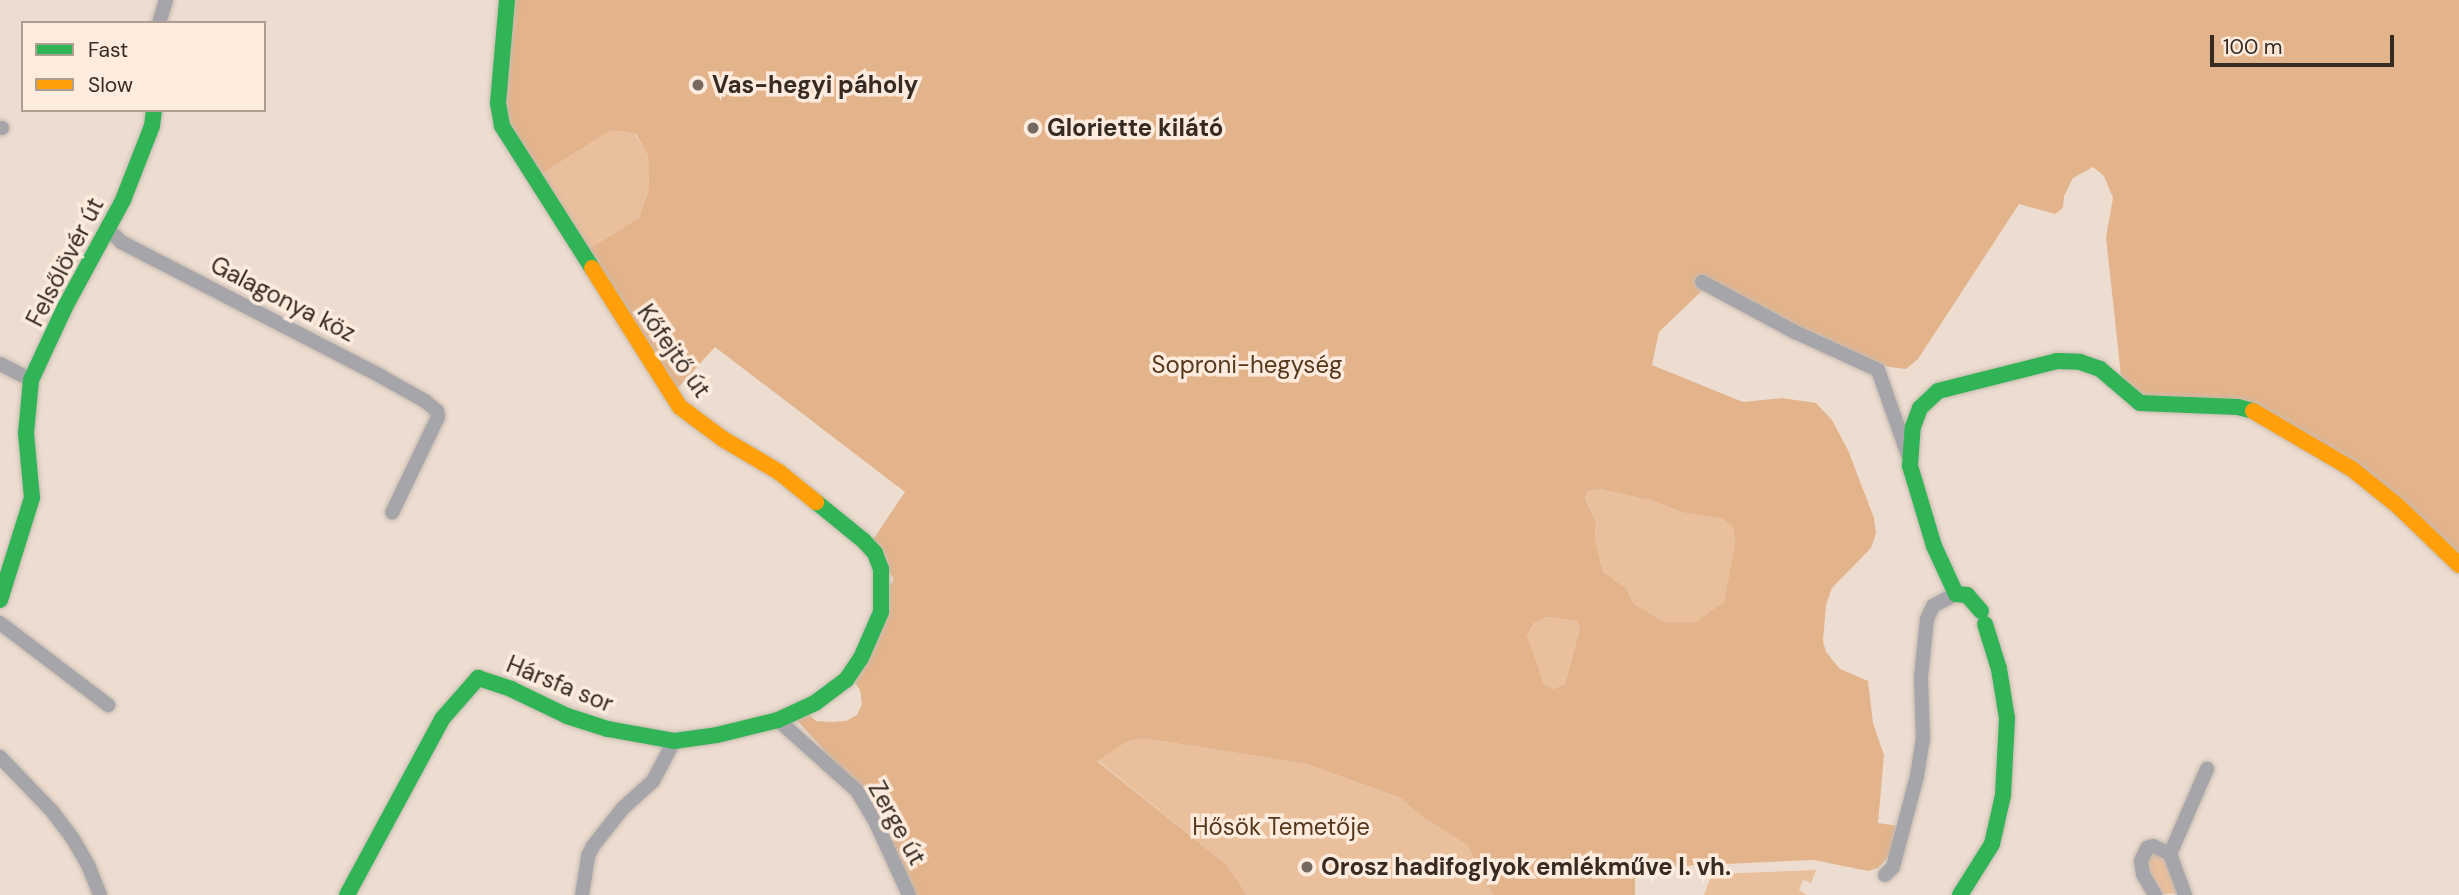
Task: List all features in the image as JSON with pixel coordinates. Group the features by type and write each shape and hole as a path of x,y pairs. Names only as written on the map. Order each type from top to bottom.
{"street":[{"path":"160,21 166,0"},
{"name":"Kőfejtő út","path":"506,0 498,103 502,126 670,394 691,417 779,472 875,553 883,583 881,612 854,671 828,693"},
{"name":"Felsőlövér út","path":"0,600 29,516 32,498 26,433 31,380 65,307 134,174 152,126 154,112"},
{"name":"Galagonya köz","path":"107,228 121,242 370,370 425,401 437,411 438,417 392,513"},
{"path":"1702,282 1795,332 1878,370 1908,455 1934,546 1956,594"},
{"path":"1908,455 1920,408 1938,391 2057,361 2080,362 2115,379 2129,396 2140,403 2178,407 2238,407 2258,412 2352,469 2398,506 2459,565"},
{"path":"0,364 31,380"},
{"path":"1885,875 1893,867 1917,776 1923,740 1922,677 1927,619 1933,606 1956,594 1967,595 1983,618 1999,669 2007,718 2003,795 1992,844 1959,895"},
{"path":"0,623 108,705"},
{"name":"Hársfa sor","path":"347,895 442,719 478,678 511,689 588,723 674,741 717,735 778,720 828,693"},
{"name":"Zerge út","path":"778,720 857,791 875,821 909,895"},
{"path":"582,895 588,856 593,846 623,807 653,781 674,741"},
{"path":"0,757 52,811 73,839 88,864 100,895"},
{"path":"2185,895 2170,854 2207,769"},
{"path":"2155,895 2143,874 2143,853 2153,846 2170,854"}],"green space":[{"name":"Soproni-hegység","path":"506,0 2459,0 2459,553 2250,409 2134,400 2122,385 2106,237 2113,198 2104,176 2093,167 2073,178 2064,196 2063,208 2055,214 2019,204 1918,359 1906,369 1889,367 1798,330 1710,283 1659,332 1652,365 1743,402 1782,398 1816,403 1832,420 1848,450 1874,518 1876,533 1871,548 1832,588 1826,605 1823,641 1826,652 1840,669 1868,681 1873,723 1884,755 1878,823 1898,826 1889,856 1878,868 1868,871 1814,860 1635,868 1635,895 1493,895 1467,845 1421,816 1399,797 1306,764 1143,738 1128,741 1097,761 1227,865 1247,895 915,895 877,809 795,718 807,713 816,721 832,722 846,721 857,715 862,704 860,690 851,677 882,597 894,579 870,544 905,492 715,347 677,389 584,252 639,218 649,189 648,156 636,134 611,130 535,178 506,137","holes":["1599,489 1650,500 1685,513 1723,519 1733,528 1735,542 1724,602 1695,622 1663,622 1634,604 1626,588 1603,572 1595,539 1596,522 1585,498 1588,491","1548,617 1576,621 1580,628 1565,684 1553,689 1544,684 1527,635 1534,623"]},
{"path":"611,130 635,134 648,156 649,189 639,218 584,252 535,178"},
{"path":"1598,489 1650,500 1685,513 1723,519 1733,528 1735,542 1724,602 1695,622 1662,622 1634,604 1626,588 1603,572 1595,539 1596,522 1585,497 1588,491"},
{"path":"1548,617 1576,621 1580,628 1565,684 1553,689 1544,684 1527,636 1534,623"},
{"name":"Hősök Temetője","path":"1143,738 1306,764 1399,797 1421,816 1467,845 1493,895 1247,895 1227,865 1097,760 1128,741"},
{"path":"2148,843 2159,843 2185,892 2159,895 2144,870"},
{"path":"1816,870 1811,883 1803,880 1799,890 1807,895 1704,895 1712,874"}],"traffic: fast":[{"path":"507,0 498,103 502,126 592,268"},
{"path":"0,600 32,498 26,433 31,380 65,307 123,200 152,126 154,112"},
{"path":"1981,611 1967,595 1956,594 1934,546 1910,466 1913,427 1920,408 1938,391 2057,361 2080,362 2100,369 2140,403 2238,407 2253,411"},
{"path":"347,895 442,719 478,678 511,689 567,716 608,729 674,741 717,735 778,720 815,703 846,680 861,658 881,612 881,569 875,553 864,541 816,502"},
{"path":"1960,895 1992,844 2003,795 2007,718 1999,669 1985,624"}],"traffic: slow":[{"path":"592,268 680,407 723,439 779,472 816,502"},
{"path":"2253,411 2352,469 2398,506 2459,565"}],"place":[{"name":"Vas-hegyi páholy","path":"698,85"},
{"name":"Gloriette kilátó","path":"1033,128"},
{"name":"Orosz hadifoglyok emlékműve I. vh.","path":"1307,867"}]}
